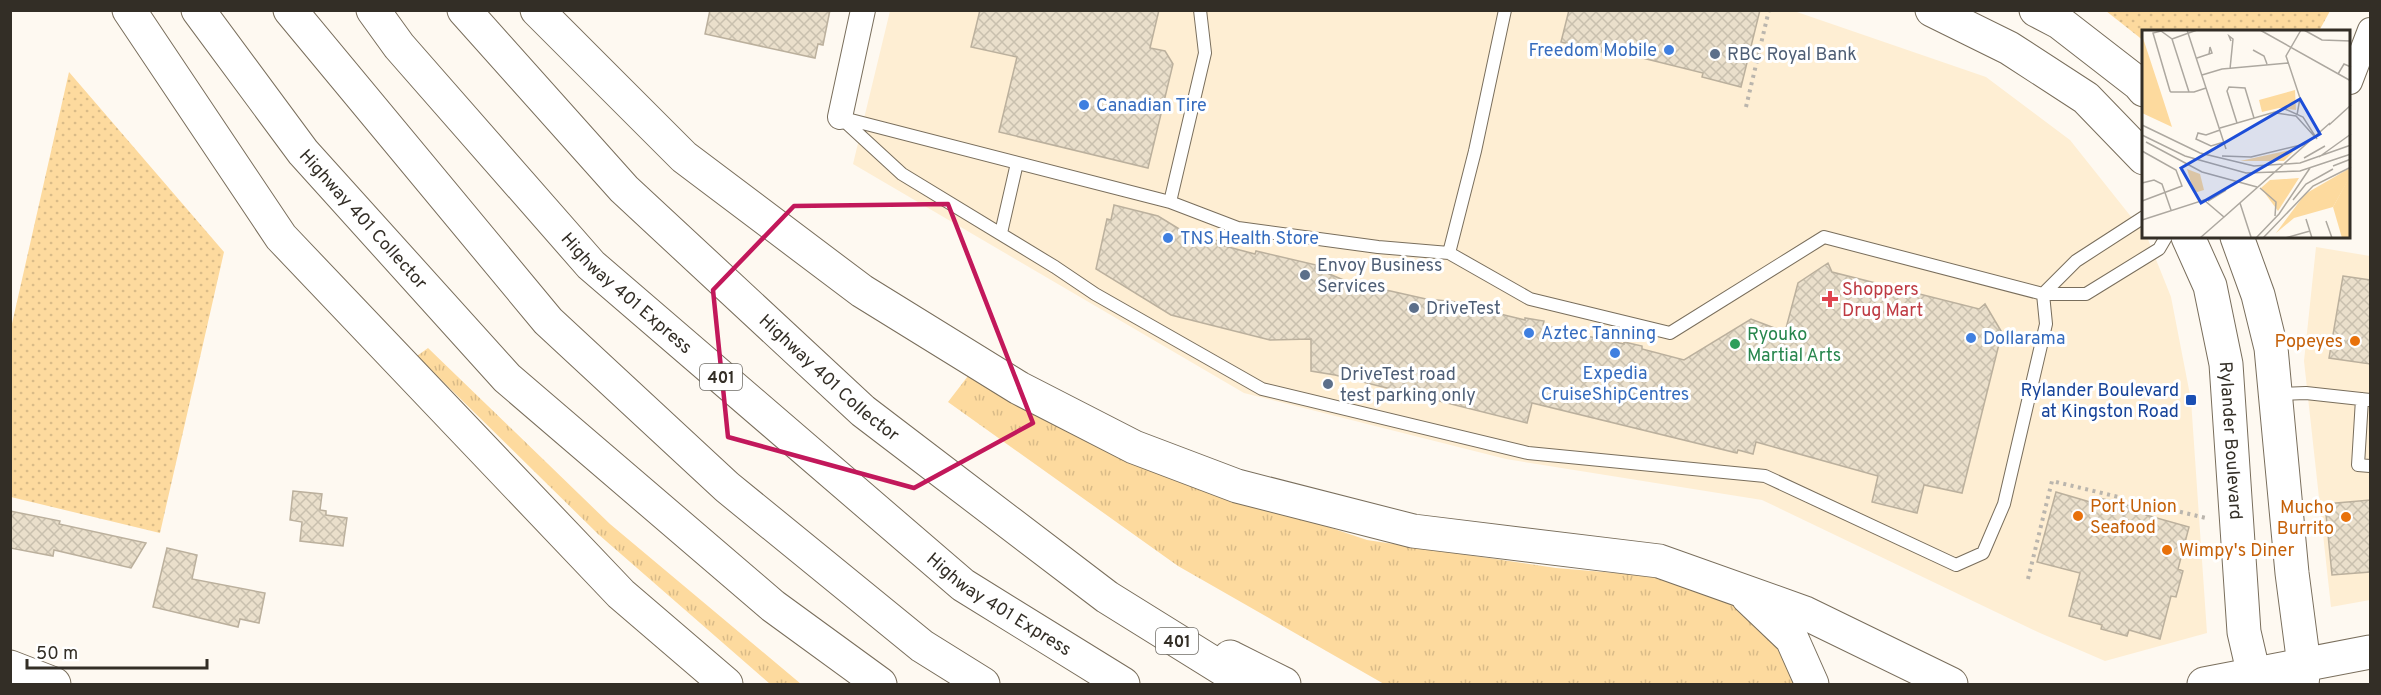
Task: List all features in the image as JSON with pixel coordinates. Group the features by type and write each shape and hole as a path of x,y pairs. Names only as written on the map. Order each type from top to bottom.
{"main road":[{"path":"129,10 280,237 621,594 726,684"},
{"name":"Highway 401 Collector","path":"198,10 303,152 507,378 773,606 880,684"},
{"path":"290,10 549,321 727,487 922,646 983,684"},
{"name":"Highway 401 Express","path":"373,10 399,46 591,265 963,585 1123,684"},
{"name":"Highway 401 Collector","path":"464,10 624,189 863,411 1107,597 1247,684"},
{"path":"537,10 684,157 862,291 1019,388 1134,447 1237,486 1413,531 1659,561 1805,613 1926,674 1951,684"},
{"path":"1932,10 2009,48 2086,98 2142,156"},
{"path":"2036,10 2059,22 2142,88"},
{"name":"Rylander Boulevard","path":"2188,238 2210,286 2226,364 2244,632 2255,680"},
{"path":"2237,238 2258,295 2271,348 2303,675"},
{"path":"1740,589 1792,639 1812,684"},
{"path":"1107,597 1284,684"},
{"path":"2204,684 2303,675 2370,652"},
{"path":"10,667 54,684"}],"street":[{"path":"840,117 863,10"},
{"path":"2351,77 2370,30"}],"lane":[{"path":"1170,202 1204,53 1200,10"},
{"path":"1449,253 1475,151 1505,10"},
{"path":"840,117 1170,202 1238,228 1378,247 1449,253 1530,298 1670,333 1824,237 2043,294 2086,294 2159,249 2165,238"},
{"path":"840,117 902,174 1001,233 1095,294 1262,389 1528,453 1765,476 1956,566 1983,553 2004,504 2046,324 2043,294"},
{"path":"1001,233 1017,163"},
{"path":"2043,294 2076,261 2142,218"},
{"path":"2275,394 2306,393 2366,399 2358,465 2370,466"}],"path":[{"path":"1746,107 1769,10"},
{"path":"2028,579 2052,481 2206,518"}],"highlighted area":[{"path":"948,204 1033,423 914,488 728,437 713,290 794,206"}],"shaded area":[{"path":"890,11 1794,11 1986,77 2070,140 2142,230 2142,238 2147,238 2171,297 2191,400 2207,633 2105,661 2040,633 1762,500 1506,459 1244,393 853,164"},
{"path":"2316,247 2370,256 2370,600 2331,607 2304,361"}],"green space":[{"path":"2106,11 2330,11 2320,30 2142,30 2142,39"},
{"path":"69,72 224,252 160,533 11,497 11,328"},
{"path":"428,348 610,524 801,684 770,684 598,534 417,356"},
{"path":"968,376 1147,466 1367,540 1556,568 1652,576 1727,599 1762,620 1796,674 1798,684 1384,684 1178,566 948,402"}],"building":[{"path":"710,10 830,10 823,45 818,44 815,58 705,34"},
{"name":"Canadian Tire","path":"980,10 1159,10 1150,48 1165,51 1173,64 1148,168 999,132 1017,57 971,47"},
{"path":"1569,10 1760,10 1741,87 1702,77 1703,73 1602,48 1601,52 1561,42"},
{"path":"1114,205 1158,216 1189,235 1209,238 1218,241 1217,244 1255,254 1256,251 1316,265 1315,268 1346,281 1426,299 1468,303 1467,306 1525,320 1525,318 1544,321 1543,325 1642,346 1642,349 1684,360 1751,319 1785,332 1798,283 1828,263 1832,272 1979,309 1985,304 2004,336 2000,340 1962,493 1924,485 1917,513 1872,502 1878,476 1756,442 1753,454 1738,450 1737,453 1532,403 1527,423 1311,371 1311,339 1270,340 1171,315 1096,269 1107,219 1111,220"},
{"path":"2343,276 2370,280 2370,364 2329,358"},
{"path":"293,491 322,494 320,510 326,511 326,515 347,518 343,546 300,541 302,522 290,520"},
{"path":"2056,492 2097,504 2099,498 2147,510 2146,515 2189,527 2178,569 2183,571 2176,597 2171,596 2160,639 2129,630 2127,636 2101,629 2102,625 2069,616 2080,573 2037,562"},
{"path":"2370,500 2370,572 2332,575 2325,504"},
{"path":"10,511 146,543 131,568 54,550 53,556 10,548"},
{"path":"167,548 197,555 192,579 265,593 259,623 240,619 238,627 153,607"}],"place":[{"name":"Freedom Mobile","path":"1669,50"},
{"name":"RBC Royal Bank","path":"1715,54"},
{"name":"Canadian Tire","path":"1084,105"},
{"name":"TNS Health Store","path":"1168,238"},
{"name":"Envoy Business Services","path":"1305,275"},
{"name":"Shoppers Drug Mart","path":"1830,299"},
{"name":"DriveTest","path":"1414,308"},
{"name":"Aztec Tanning","path":"1529,333"},
{"name":"Dollarama","path":"1971,338"},
{"name":"Popeyes","path":"2355,341"},
{"name":"Ryouko Martial Arts","path":"1735,344"},
{"name":"Expedia CruiseShipCentres","path":"1615,353"},
{"name":"DriveTest road test parking only","path":"1328,384"},
{"name":"Rylander Boulevard at Kingston Road","path":"2191,400"},
{"name":"Port Union Seafood","path":"2078,516"},
{"name":"Mucho Burrito","path":"2346,517"},
{"name":"Wimpy's Diner","path":"2167,550"}]}
